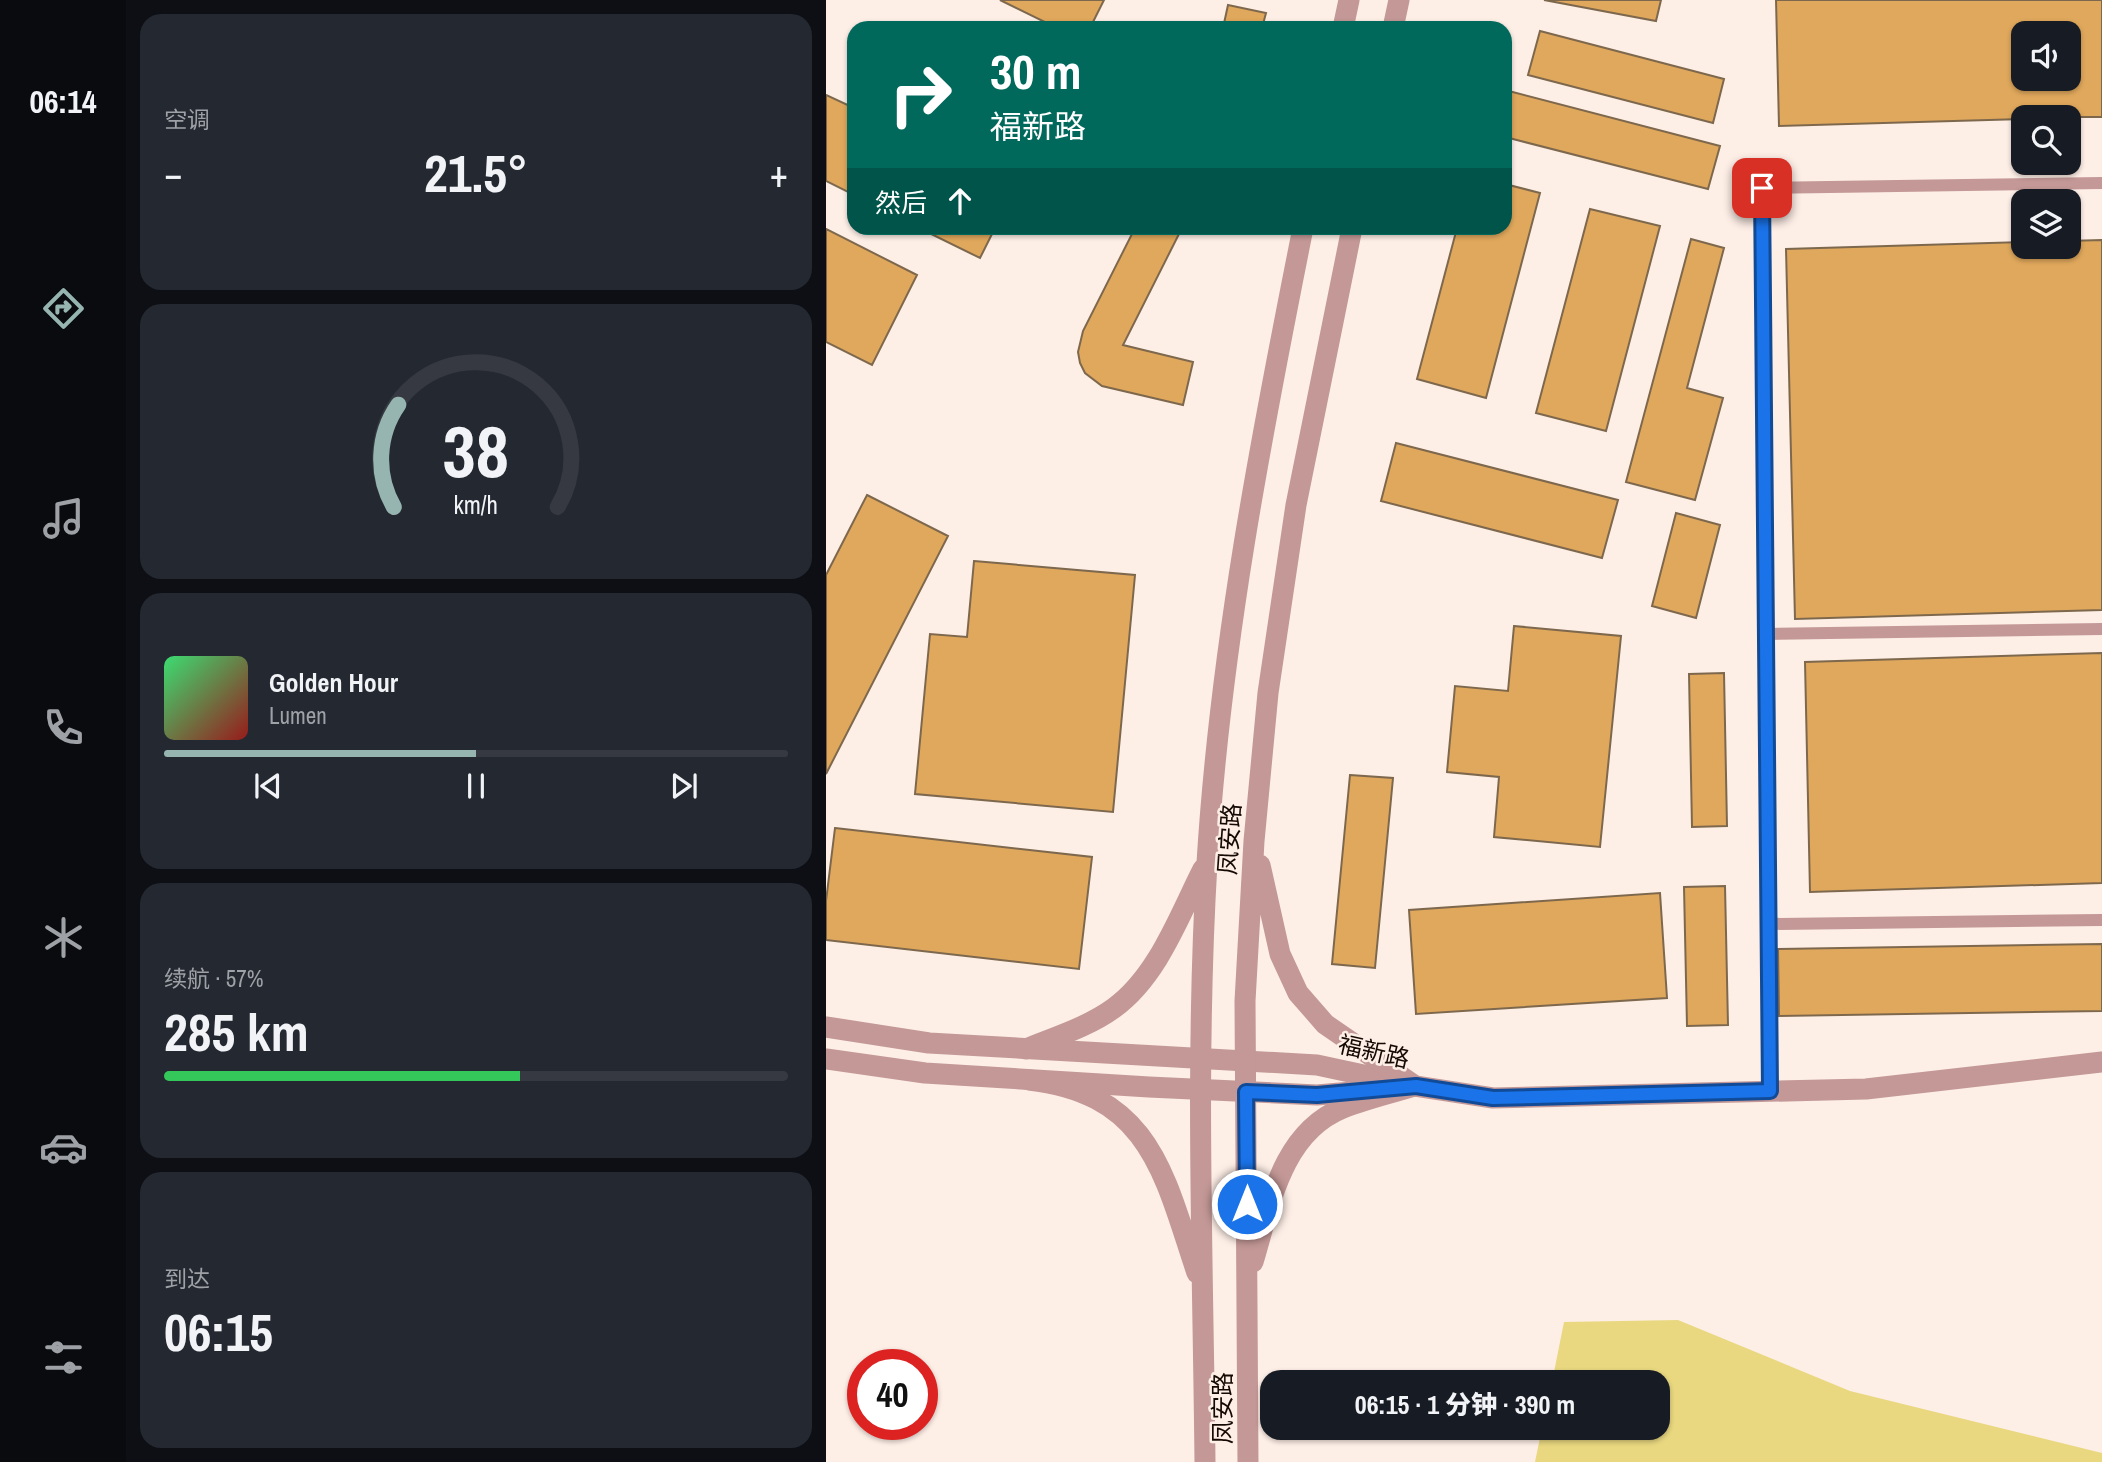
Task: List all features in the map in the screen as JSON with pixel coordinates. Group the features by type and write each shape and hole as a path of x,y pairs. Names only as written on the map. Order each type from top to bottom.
{"street":[{"path":"1344,21 1349,0"},
{"path":"1394,21 1399,0"},
{"name":"凤安路","path":"1205,1462 1200,1001 1207,860 1218,736 1237,589 1262,430 1302,235"},
{"name":"凤安路","path":"1248,1462 1245,1001 1254,841 1268,692 1296,505 1351,235"},
{"path":"1254,841 1280,954 1298,993 1325,1024 1416,1086 1493,1098 1866,1089 2102,1062"},
{"path":"1026,1049 1094,1021 1131,994 1158,957 1207,860"},
{"name":"福新路","path":"826,1027 929,1043 1317,1065 1416,1086"},
{"name":"福新路","path":"826,1059 925,1073 1201,1090 1317,1095 1416,1086"},
{"path":"1029,1080 1071,1087 1090,1096 1109,1106 1142,1136 1165,1177 1203,1291"},
{"path":"1247,1280 1282,1170 1300,1140 1326,1116 1342,1108 1416,1086"}],"lane":[{"path":"1770,1091 1762,188 2102,183"},
{"path":"1766,634 2102,629"},
{"path":"1769,924 2102,920"}],"shaded area":[{"path":"1678,1320 1850,1391 2102,1453 2102,1462 1535,1462 1540,1440 1670,1440 1670,1370 1554,1370 1564,1322"}],"building":[{"path":"1000,0 1104,0 1094,21 1043,21"},
{"path":"1544,0 1661,0 1656,21"},
{"path":"1776,0 2102,0 2102,117 2081,117 2081,105 2011,105 2011,119 1779,126"},
{"path":"1228,5 1266,13 1264,21 1225,21"},
{"path":"1540,31 1724,79 1713,123 1528,75"},
{"path":"1512,92 1720,146 1708,189 1512,139"},
{"path":"826,95 847,105 847,192 826,181"},
{"path":"1512,186 1540,193 1486,398 1417,379 1455,235 1512,235"},
{"path":"1590,209 1660,226 1606,431 1536,413"},
{"path":"826,229 917,275 872,365 826,342"},
{"path":"933,235 992,235 980,258"},
{"path":"1131,235 1178,235 1123,345 1193,362 1183,405 1102,386 1085,373 1080,363 1078,352 1083,331"},
{"path":"1691,239 1724,248 1687,388 1723,398 1695,500 1626,482"},
{"path":"2102,240 2102,610 1795,619 1786,249 2011,242 2011,259 2081,259 2081,241"},
{"path":"1396,443 1618,500 1602,558 1381,501"},
{"path":"867,495 948,536 826,774 826,575"},
{"path":"1676,513 1720,525 1696,618 1652,606"},
{"path":"974,561 1135,575 1113,812 915,794 930,634 967,637"},
{"path":"1514,626 1621,636 1600,847 1494,837 1499,777 1447,772 1455,686 1508,691"},
{"path":"2102,653 2102,883 1810,892 1805,662"},
{"path":"1724,673 1727,826 1692,827 1689,674"},
{"path":"1350,775 1393,778 1375,968 1332,964"},
{"path":"835,828 1092,857 1079,969 826,940 826,901"},
{"path":"1725,886 1728,1025 1687,1026 1684,887"},
{"path":"1660,893 1667,998 1416,1014 1409,910"},
{"path":"2102,944 2102,1011 1779,1016 1778,949"}],"route":[{"path":"1247,1204 1246,1092 1317,1095 1416,1086 1493,1098 1770,1091 1762,188"}]}
